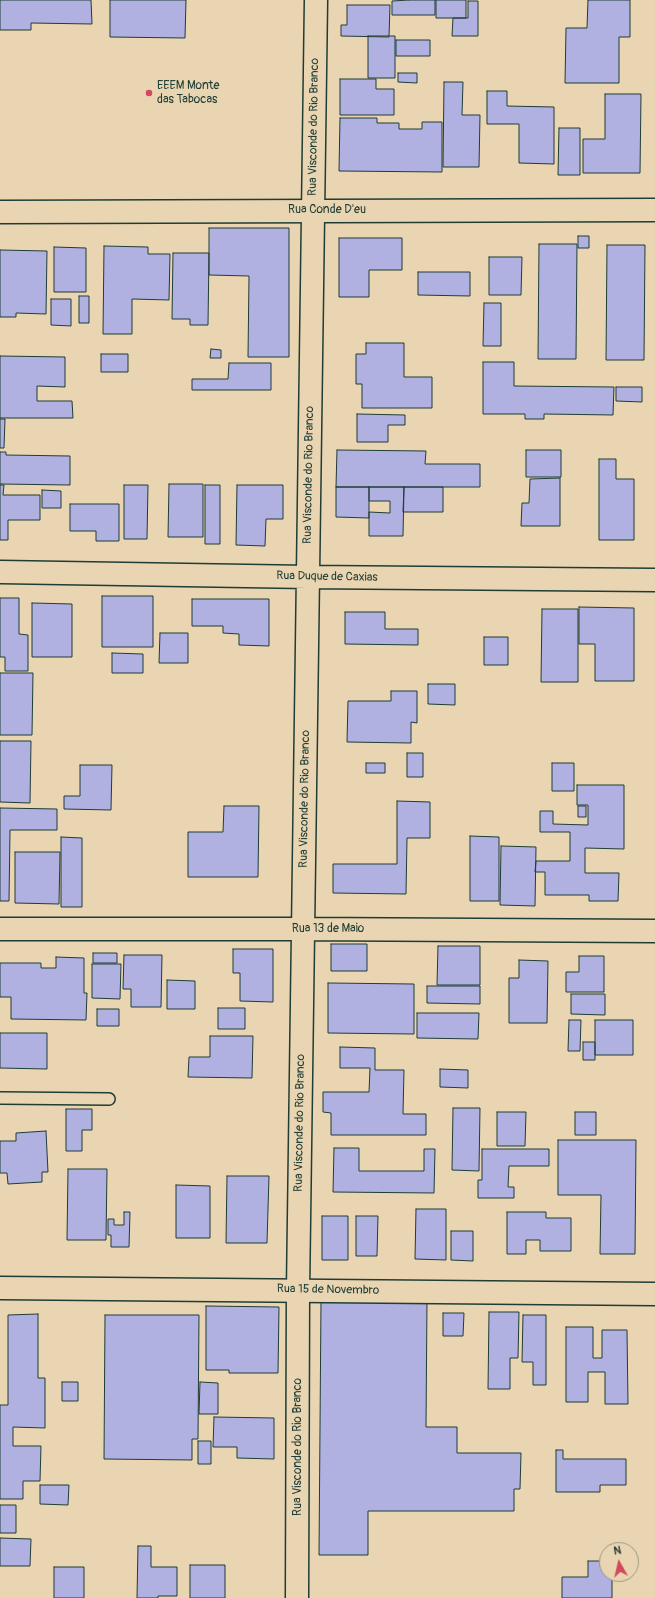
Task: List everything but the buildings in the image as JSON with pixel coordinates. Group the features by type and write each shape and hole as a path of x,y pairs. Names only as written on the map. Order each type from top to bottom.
{"street":[{"name":"Rua Visconde do Rio Branco","path":"297,1598 298,1290 316,0"},
{"name":"Rua Conde D'eu","path":"0,212 655,210"},
{"name":"Rua Duque de Caxias","path":"0,572 308,577 655,580"},
{"name":"Rua 13 de Maio","path":"0,929 655,931"},
{"name":"Rua 15 de Novembro","path":"0,1288 655,1294"}],"lane":[{"path":"0,1098 109,1099"}],"place":[{"name":"EEEM Monte das Tabocas","path":"149,93"}]}
